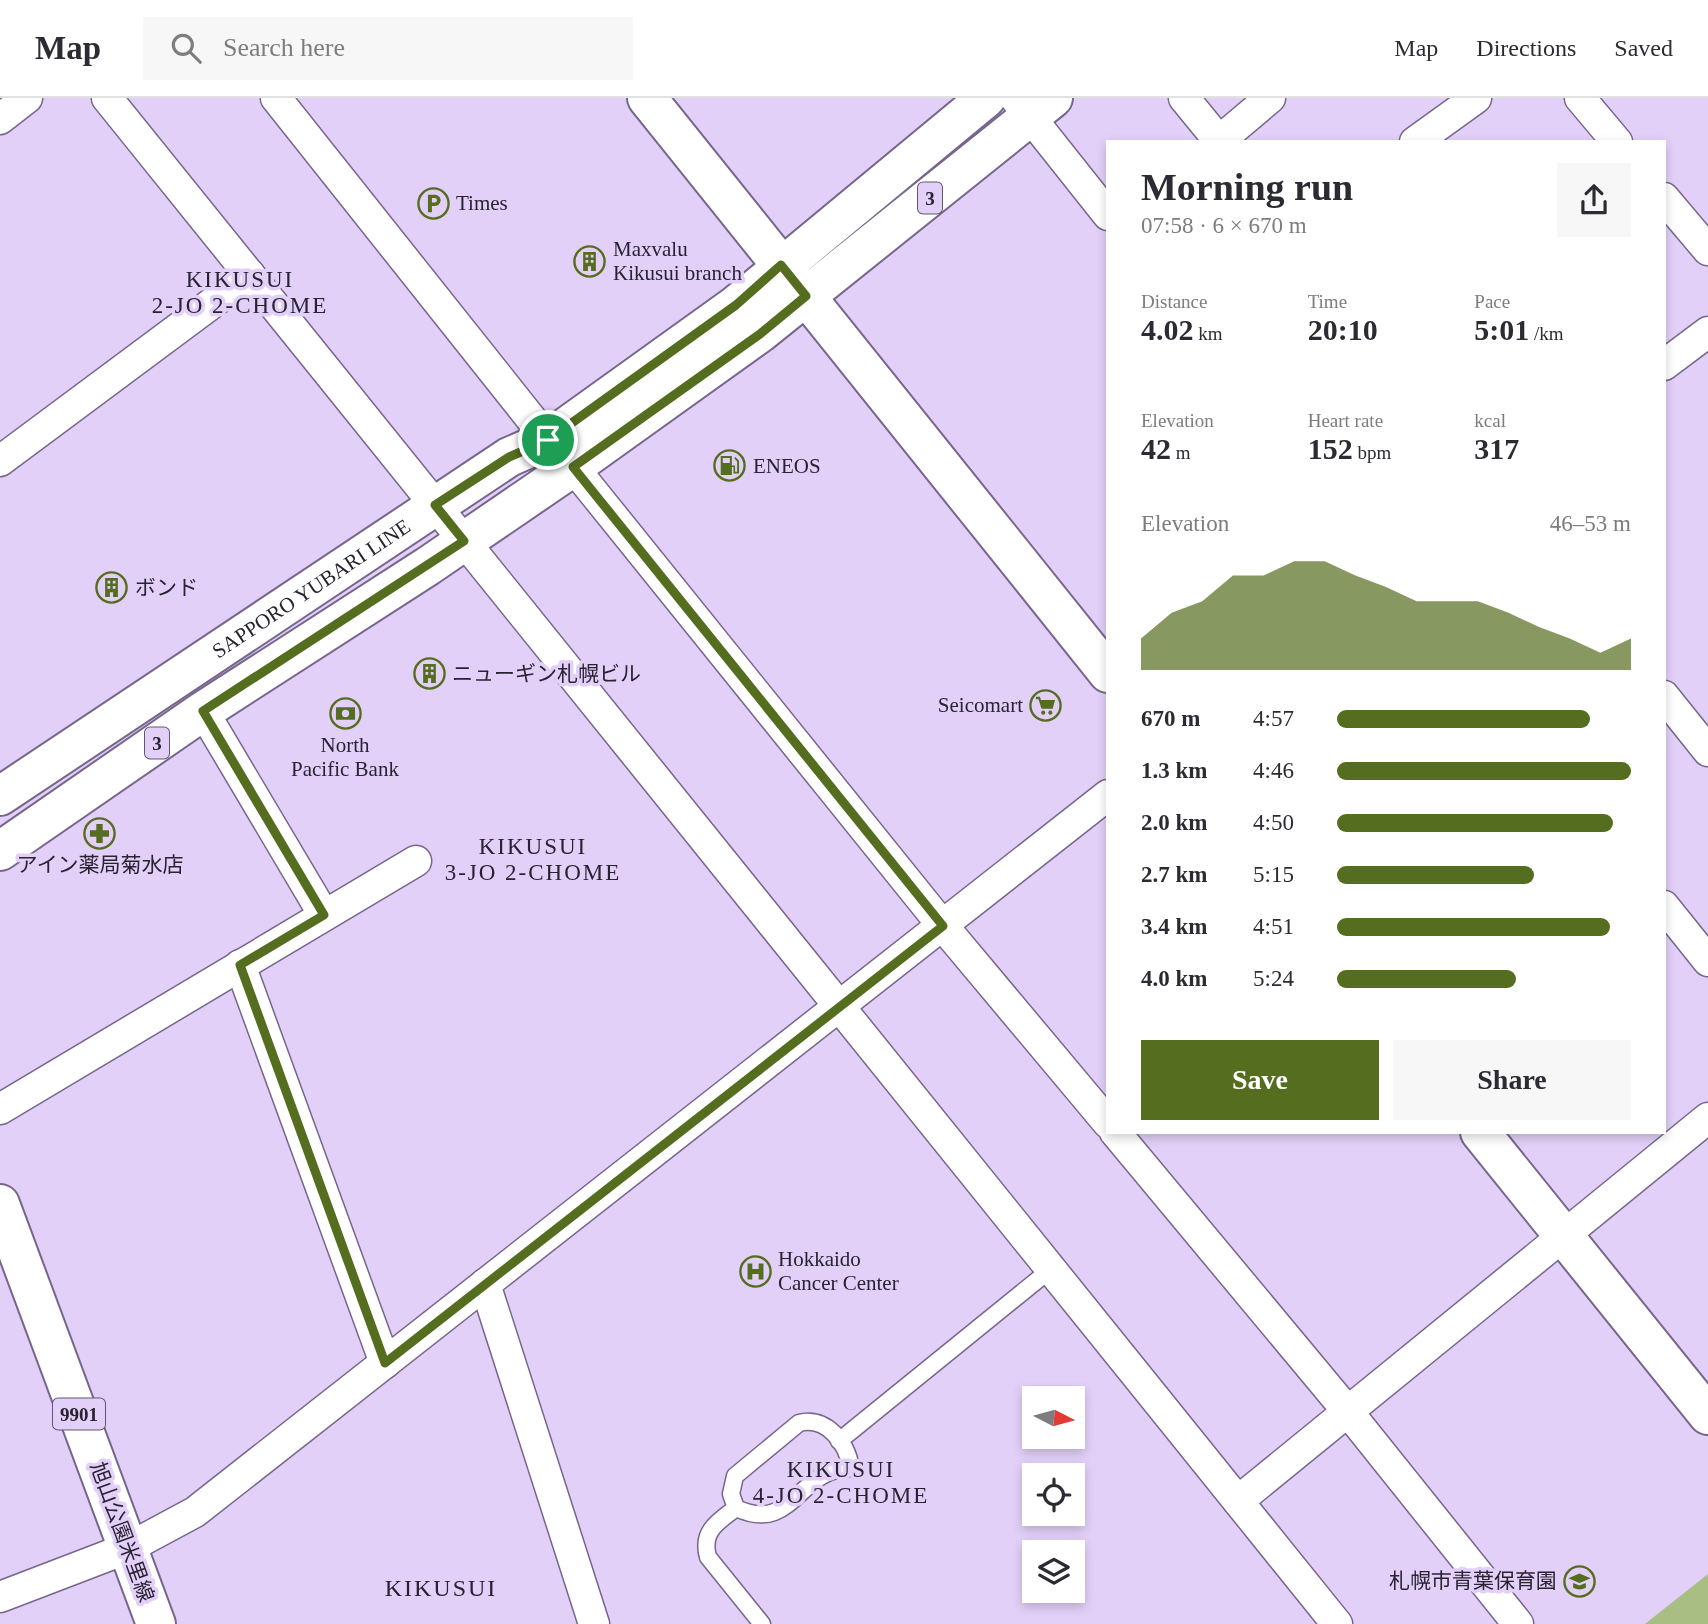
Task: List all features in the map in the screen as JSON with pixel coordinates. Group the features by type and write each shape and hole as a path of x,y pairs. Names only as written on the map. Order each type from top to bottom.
{"main road":[{"path":"647,98 1106,671"},
{"name":"SAPPORO YUBARI LINE","path":"0,796 435,505 509,457 548,440 736,305 781,265 986,98"},
{"name":"SAPPORO YUBARI LINE","path":"0,851 203,711 573,467 760,334 1033,105"},
{"path":"1482,1134 1708,1415"},
{"name":"旭山公園米里線","path":"0,1204 156,1624"}],"street":[{"path":"0,119 27,98"},
{"path":"107,98 1337,1624"},
{"path":"276,98 548,440"},
{"path":"1184,98 1218,140"},
{"path":"1220,140 1270,98"},
{"path":"1418,140 1476,98"},
{"path":"1580,98 1615,140"},
{"path":"1033,105 1106,212"},
{"path":"1666,200 1708,250"},
{"path":"0,461 250,275"},
{"path":"1666,364 1708,332"},
{"path":"573,467 943,926 1106,1122"},
{"path":"1666,698 1707,748"},
{"path":"203,711 324,915"},
{"path":"0,1597 128,1548 195,1512 1106,797"},
{"path":"0,1110 416,861"},
{"path":"1666,908 1708,961"},
{"path":"240,965 385,1363"},
{"path":"1238,1501 1349,1413 1562,1234 1708,1118"},
{"path":"1117,1134 1349,1413 1518,1624"},
{"path":"485,1284 594,1624"}],"lane":[{"path":"839,1441 1051,1269"},
{"path":"818,1422 826,1426 849,1454 851,1468 831,1468 773,1515 752,1516 736,1508 731,1494 735,1476 799,1423 818,1422"},
{"path":"736,1508 711,1527 705,1547 708,1557 762,1624"}],"green space":[{"path":"1708,1574 1708,1624 1645,1624"}],"place":[{"name":"Times","path":"433,203"},
{"name":"Maxvalu Kikusui branch","path":"590,261"},
{"name":"ENEOS","path":"730,466"},
{"name":"ボンド","path":"112,588"},
{"name":"ニューギン札幌ビル","path":"429,674"},
{"name":"Seicomart","path":"1046,705"},
{"name":"North Pacific Bank","path":"345,713"},
{"name":"アイン薬局菊水店","path":"100,833"},
{"name":"Hokkaido Cancer Center","path":"755,1271"},
{"name":"札幌市青葉保育園","path":"1580,1581"}],"district":[{"name":"KIKUSUI 2-JO 2-CHOME","path":"240,292"},
{"name":"KIKUSUI 3-JO 2-CHOME","path":"533,859"},
{"name":"KIKUSUI 4-JO 2-CHOME","path":"841,1482"},
{"name":"KIKUSUI","path":"441,1588"}],"route":[{"path":"781,265 806,296 760,334 573,467 943,926 385,1363 240,965 324,915 203,711 464,541 435,505 509,457 548,440 736,305 781,265"}]}
